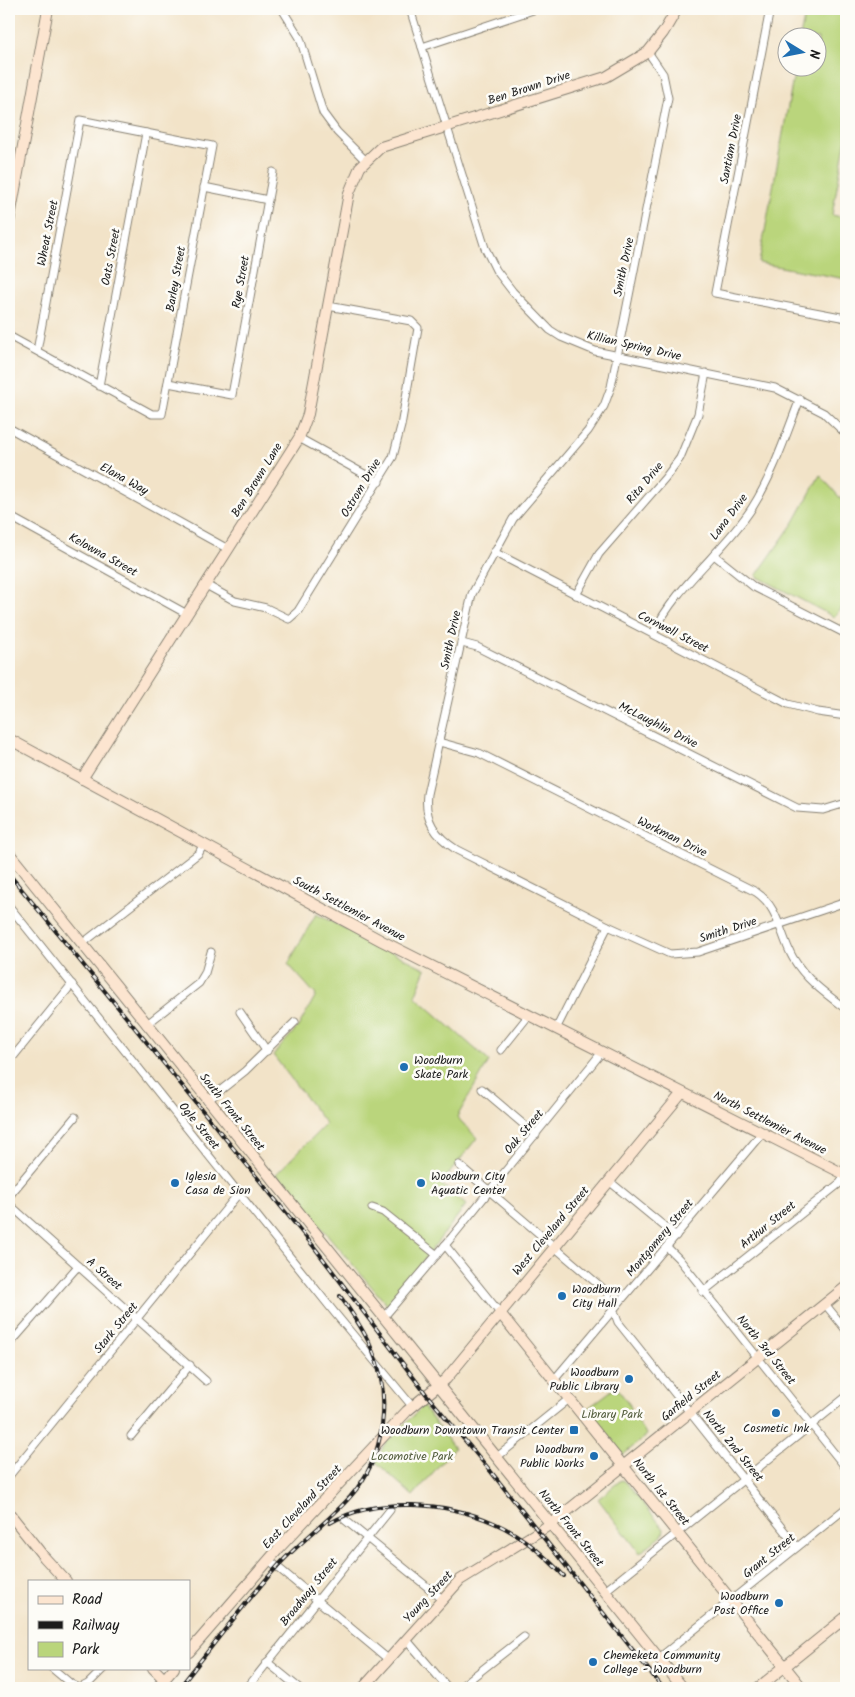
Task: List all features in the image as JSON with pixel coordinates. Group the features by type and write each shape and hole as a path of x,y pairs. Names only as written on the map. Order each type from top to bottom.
{"street":[{"path":"9,222 48,9"},
{"path":"282,9 300,38 323,113 337,132 366,160"},
{"name":"Killian Spring Drive","path":"410,9 485,248 504,282 550,330 572,343 617,356 775,388 800,399 824,413 846,434"},
{"path":"422,47 536,9"},
{"name":"Ben Brown Drive","path":"366,160 381,147 606,77 648,52 663,34 677,9"},
{"name":"Santiam Drive","path":"770,9 715,293 846,318"},
{"name":"Smith Drive","path":"648,52 663,74 668,98 608,396 588,430 513,519 472,594 426,801 430,823 438,836 457,850 659,951 676,954 698,952 846,902"},
{"name":"Wheat Street","path":"37,351 80,120 146,133"},
{"name":"Barley Street","path":"99,386 152,414 159,416 163,410 212,146 146,133"},
{"name":"Oats Street","path":"99,386 146,133"},
{"name":"Ben Brown Lane","path":"82,780 299,438 308,414 351,184 366,160"},
{"name":"Rye Street","path":"168,383 232,395 273,172"},
{"path":"204,187 268,200"},
{"name":"Ostrom Drive","path":"206,585 235,601 266,608 289,619 298,611 379,482 392,457 401,426 418,333 415,323 328,306"},
{"path":"9,336 99,386"},
{"name":"Rita Drive","path":"576,595 599,554 680,458 698,414 706,373"},
{"name":"Lana Drive","path":"653,634 667,607 744,519 763,488 800,399"},
{"name":"Elana Way","path":"9,428 228,549"},
{"path":"299,438 379,482"},
{"name":"Kelowna Street","path":"9,516 187,614"},
{"name":"Cornwell Street","path":"494,552 788,704 818,712 846,716"},
{"path":"714,555 754,586 846,634"},
{"name":"McLaughlin Drive","path":"462,644 477,647 797,808 823,810 846,803"},
{"name":"South Settlemier Avenue","path":"9,739 374,937 682,1093"},
{"name":"Workman Drive","path":"439,742 479,753 756,892 772,907 789,949 803,973 846,1010"},
{"path":"84,944 199,853 203,845"},
{"name":"South Front Street","path":"9,853 84,944 207,1101 438,1385"},
{"name":"Ogle Street","path":"9,906 412,1406"},
{"path":"556,1029 608,926"},
{"path":"146,1025 199,983 205,973 211,952"},
{"path":"9,1062 72,984"},
{"path":"240,1012 267,1051"},
{"path":"501,1050 529,1015"},
{"path":"207,1101 267,1051 295,1022"},
{"name":"Oak Street","path":"383,1318 536,1135 602,1052"},
{"path":"482,1089 536,1135"},
{"name":"North Settlemier Avenue","path":"682,1093 846,1175"},
{"name":"West Cleveland Street","path":"438,1385 446,1379 682,1093"},
{"path":"9,1196 75,1117"},
{"name":"Montgomery Street","path":"554,1380 763,1132"},
{"name":"North 2nd Street","path":"459,1165 606,1292 618,1322 745,1479 797,1547"},
{"name":"Arthur Street","path":"703,1292 840,1183 846,1175"},
{"path":"609,1181 676,1236"},
{"name":"Stark Street","path":"9,1476 240,1193"},
{"name":"A Street","path":"9,1204 206,1380"},
{"path":"372,1208 383,1212 437,1255"},
{"path":"445,1245 500,1313"},
{"name":"North 3rd Street","path":"667,1247 679,1259 703,1292 758,1357 846,1468"},
{"path":"9,1345 78,1266"},
{"name":"Garfield Street","path":"551,1524 846,1288"},
{"path":"826,1304 846,1330"},
{"name":"North 1st Street","path":"500,1313 802,1688"},
{"path":"131,1436 190,1365"},
{"name":"East Cleveland Street","path":"190,1651 268,1560 412,1406 438,1385"},
{"name":"North Front Street","path":"438,1385 683,1688"},
{"path":"605,1591 846,1398"},
{"path":"497,1457 569,1399"},
{"name":"Grant Street","path":"659,1658 846,1508"},
{"name":"Broadway Street","path":"247,1688 390,1510"},
{"path":"9,1513 65,1580"},
{"path":"345,1520 367,1540 441,1598"},
{"name":"Young Street","path":"363,1688 441,1598 474,1570 551,1524"},
{"path":"268,1560 388,1659"},
{"path":"758,1688 846,1617"},
{"path":"459,1688 524,1636"},
{"path":"406,1639 448,1688"},
{"path":"267,1662 299,1688"},
{"path":"54,1670 71,1684 80,1688 88,1684 102,1670"},
{"path":"155,1670 164,1679"},
{"path":"157,1688 172,1670"}],"green space":[{"path":"806,9 846,11 846,138 832,215 846,218 846,279 759,263 793,78 828,78 828,28 802,28"},
{"path":"820,475 842,500 846,511 846,603 834,617 756,576 794,522"},
{"path":"316,914 426,969 415,996 489,1061 457,1117 477,1138 441,1184 466,1205 388,1306 276,1174 326,1124 273,1055 298,1027 316,995 288,964"},
{"name":"Library Park","path":"616,1387 630,1405 630,1413 647,1435 623,1455 587,1409"},
{"name":"Locomotive Park","path":"423,1406 454,1448 413,1496 376,1462 384,1445"},
{"path":"621,1480 625,1481 664,1529 663,1534 640,1553 598,1499"}],"railway":[{"path":"9,874 314,1247 426,1394 488,1468 663,1688"},
{"path":"179,1688 276,1568 350,1497 372,1463 382,1424 382,1383 367,1338 340,1296"},
{"path":"330,1523 348,1514 390,1506 412,1505 455,1510 494,1523 514,1533 540,1553 564,1576"}],"place":[{"name":"Woodburn Skate Park","path":"404,1067"},
{"name":"Iglesia Casa de Sion","path":"175,1183"},
{"name":"Woodburn City Aquatic Center","path":"421,1183"},
{"name":"Woodburn City Hall","path":"562,1296"},
{"name":"Woodburn Public Library","path":"629,1379"},
{"name":"Cosmetic Ink","path":"776,1413"},
{"name":"Woodburn Downtown Transit Center","path":"574,1430"},
{"name":"Woodburn Public Works","path":"594,1456"},
{"name":"Woodburn Post Office","path":"779,1603"},
{"name":"Chemeketa Community College - Woodburn","path":"593,1662"}]}
